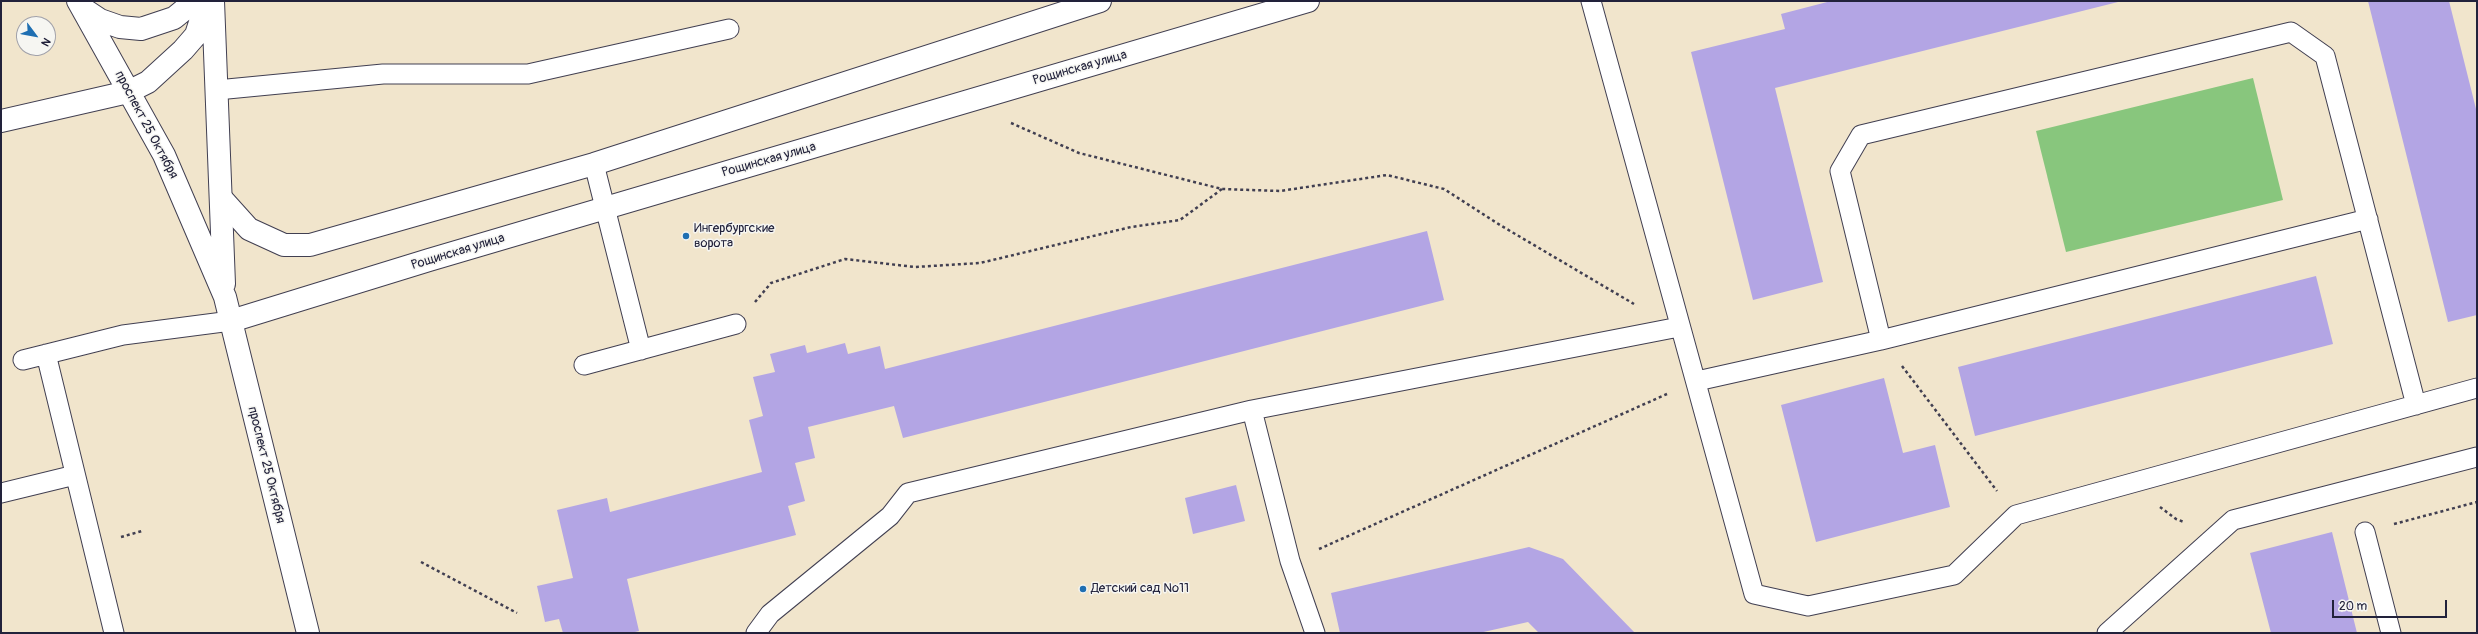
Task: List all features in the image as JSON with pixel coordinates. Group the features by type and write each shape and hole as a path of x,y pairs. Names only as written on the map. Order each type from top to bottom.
{"street":[{"path":"79,4 100,20 120,27 141,29 174,18 195,1"},
{"path":"1,121 128,92 148,82 183,50 196,34 207,1"},
{"name":"проспект 25 Октября","path":"213,1 222,199 224,297"},
{"path":"222,199 249,229 284,245 310,245 594,164 1100,1"},
{"name":"Рощинская улица","path":"231,321 606,208 1308,1"},
{"name":"проспект 25 Октября","path":"79,4 128,92 150,127 181,192 224,297 308,633"}],"lane":[{"path":"1591,1 1679,326 1697,381 1754,594 1808,606 1954,575 2016,515 2477,388"},
{"path":"217,90 384,74 528,74 729,29"},
{"path":"1881,340 1840,171 1861,135 2291,32 2325,56 2416,405"},
{"path":"594,164 640,350"},
{"path":"1697,381 1881,340 2368,219"},
{"path":"23,360 123,335 231,321"},
{"path":"584,365 736,324"},
{"path":"756,633 770,614 890,516 908,493 1252,410 1679,326"},
{"path":"46,354 114,633"},
{"path":"1252,410 1290,561 1315,633"},
{"path":"2106,633 2233,520 2477,456"},
{"path":"1,493 75,475"},
{"path":"2365,532 2391,633"}],"path":[{"path":"965,102 1079,152 1222,189 1280,191 1387,174 1444,189 1500,225 1631,302 1679,326"},
{"path":"736,324 771,283 845,259 915,267 980,263 1131,227 1180,220 1222,189"},
{"path":"1881,340 2016,515"},
{"path":"1290,561 1697,381"},
{"path":"2365,532 2477,502"},
{"path":"421,562 517,613"}],"green space":[{"path":"2253,78 2283,200 2066,252 2036,131"}],"building":[{"path":"1831,1 2118,2 1775,88 1823,282 1753,300 1691,52 1785,29 1781,14"},
{"path":"2368,1 2449,1 2477,113 2477,315 2448,322"},
{"path":"1427,231 1444,300 903,438 894,406 808,427 815,458 795,463 805,501 788,506 796,535 627,579 639,631 631,633 563,633 559,619 545,622 537,586 573,578 557,510 607,498 610,512 762,472 749,420 763,416 753,377 775,372 770,354 805,345 807,353 845,343 848,354 880,346 885,369"},
{"path":"2316,276 2333,344 1975,436 1958,367"},
{"path":"1884,378 1903,453 1935,445 1950,507 1816,542 1781,405"},
{"path":"1236,485 1245,521 1193,534 1185,498"},
{"path":"2332,532 2357,633 2271,633 2250,553"},
{"path":"1529,547 1563,559 1635,633 1539,633 1528,622 1479,633 1340,633 1331,593"}],"place":[{"name":"Ингербургские ворота","path":"686,236"},
{"name":"Детский сад №11","path":"1083,589"}]}
